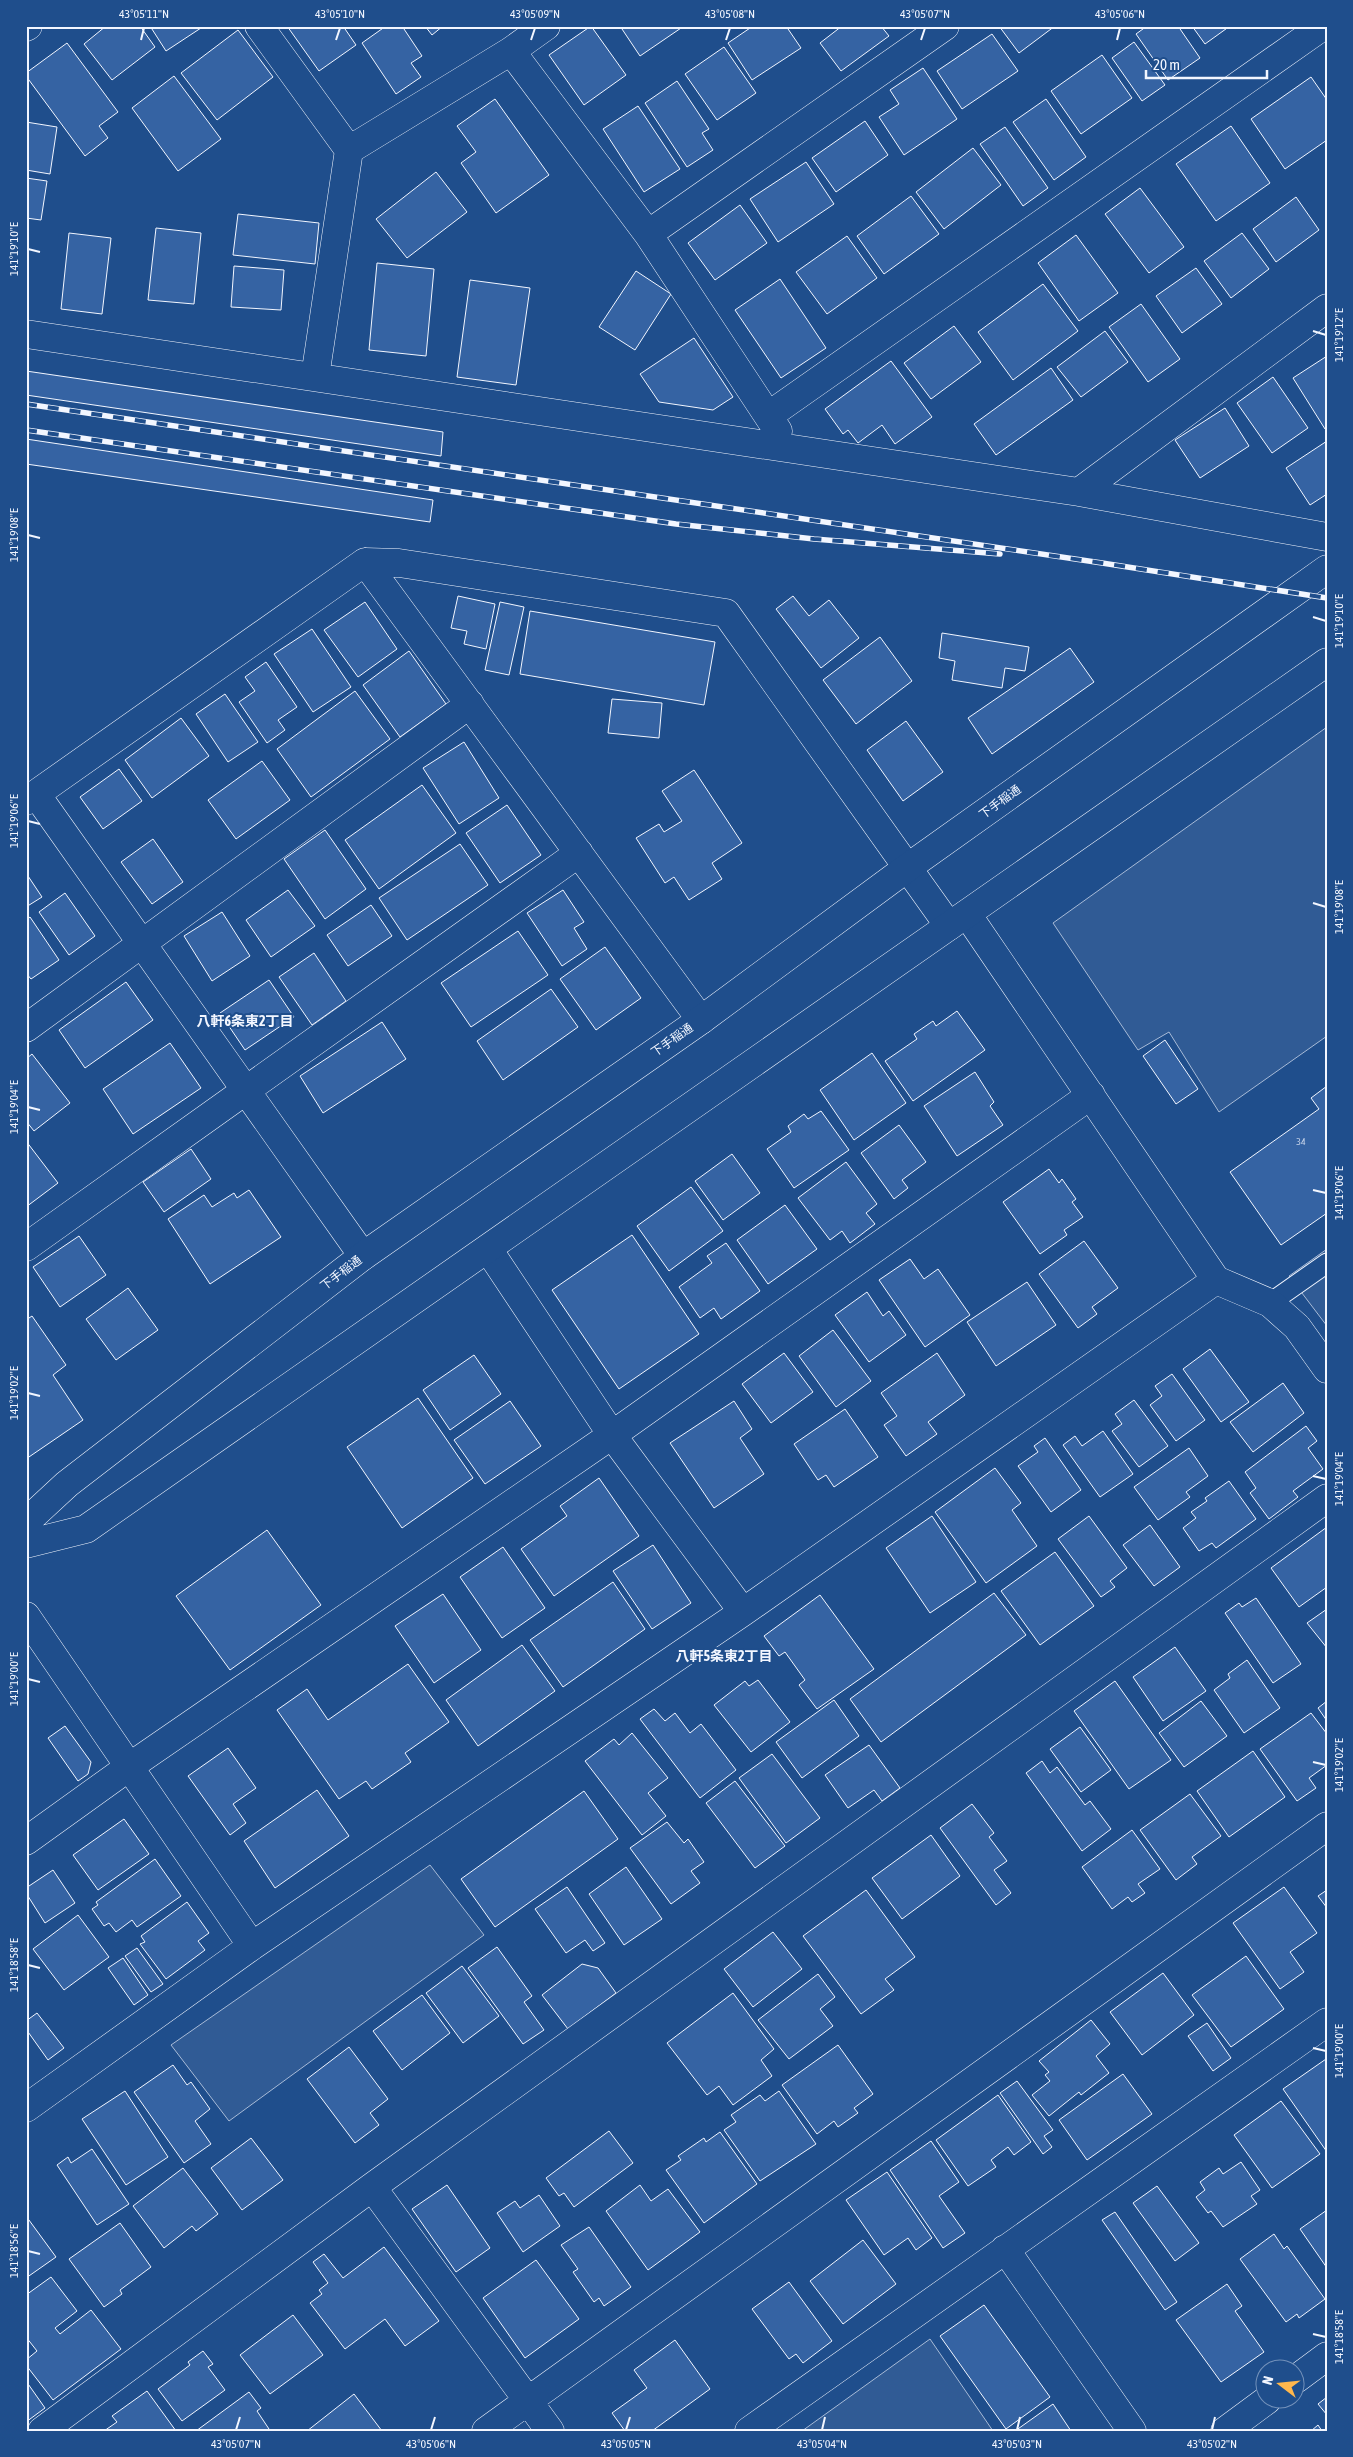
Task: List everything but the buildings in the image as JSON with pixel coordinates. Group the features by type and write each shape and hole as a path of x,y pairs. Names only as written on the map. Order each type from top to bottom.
{"street":[{"path":"259,26 349,150 315,377"},
{"path":"349,150 511,51 546,26"},
{"path":"648,234 944,26"},
{"path":"768,416 1323,26"},
{"path":"511,51 648,234 790,450"},
{"path":"1079,492 1327,308"},
{"path":"26,334 1079,492 1327,537"},
{"path":"366,562 701,1020"},
{"path":"363,1256 142,942 31,797 366,562 399,563 726,613 907,868 958,920 1091,1095 1216,1280 1270,1303 1297,1328 1327,1369"},
{"name":"下手稲通","path":"26,1522 67,1484 363,1256 701,1020 907,868 1327,569"},
{"path":"26,1544 86,1529 1327,662"},
{"path":"26,1028 470,704"},
{"path":"26,1247 579,854"},
{"path":"26,1841 130,1767 612,1435 1091,1095"},
{"path":"488,1249 612,1435 743,1612"},
{"path":"26,2108 252,1946 743,1612 1216,1280"},
{"path":"42,2431 372,2187 1327,1498"},
{"path":"26,1616 252,1946"},
{"path":"486,2431 1327,1826"},
{"path":"749,2431 1327,2022"},
{"path":"372,2187 550,2431"},
{"path":"1005,2249 1132,2431"},
{"path":"1306,2372 1327,2356"},
{"path":"1225,2431 1256,2408"}],"lane":[{"path":"1270,1303 1327,1263"}],"shaded area":[{"path":"1327,727 1327,1036 1219,1112 1169,1032 1138,1050 1053,923"},
{"path":"1327,1249 1327,1326 1289,1276"},
{"path":"430,1865 484,1935 229,2121 171,2045"},
{"path":"930,2339 993,2431 802,2431"}],"railway":[{"path":"26,404 1327,598"},
{"path":"26,430 676,524 814,539 1000,554"}],"district":[{"name":"八軒6条東2丁目","path":"245,1021"},
{"name":"八軒5条東2丁目","path":"724,1656"}]}
